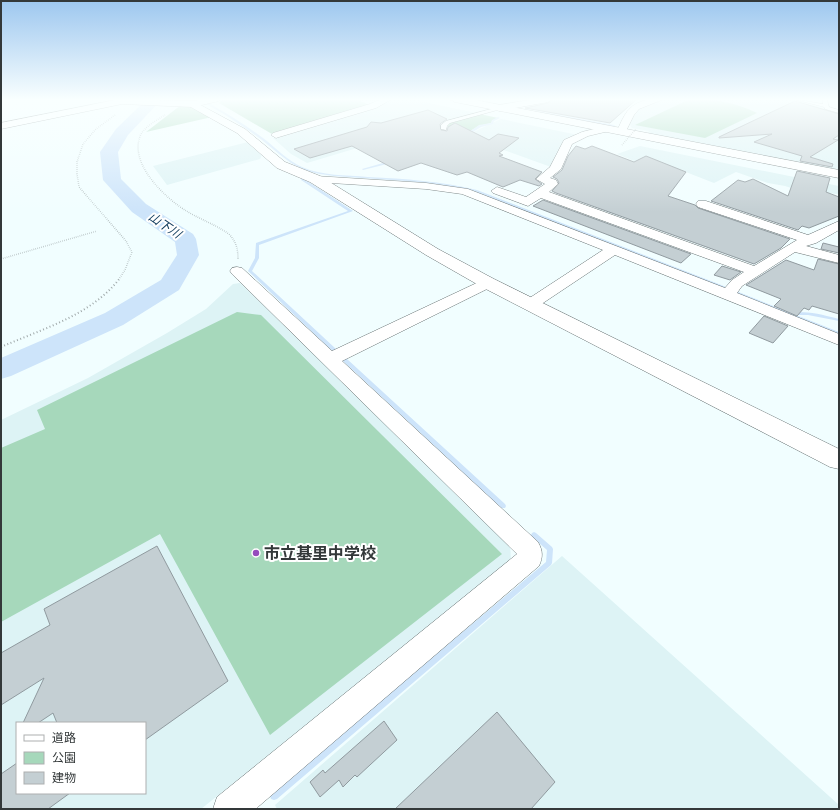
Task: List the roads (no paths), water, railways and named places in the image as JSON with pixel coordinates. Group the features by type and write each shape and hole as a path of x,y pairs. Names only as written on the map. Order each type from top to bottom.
{"main road":[{"path":"248,137 281,166 318,179 432,252 488,283 839,460"},
{"path":"647,137 839,174"}],"street":[{"path":"318,179 339,170 470,182 528,202 552,184 552,182 542,180 555,169 568,142 580,137"},
{"path":"318,179 426,186 464,191 728,294 839,340"},
{"path":"540,193 748,269 756,270"},
{"path":"702,204 811,240"},
{"path":"728,294 737,283 756,270 794,247 811,240 832,227 839,225"},
{"path":"794,247 839,259"},
{"path":"531,304 614,250"},
{"path":"237,271 530,550 530,558 244,804"},
{"path":"331,359 488,283"}],"waterway":[{"name":"山下川","path":"1,369 114,319 170,285 188,255 185,239 139,208 112,180 109,152 119,137"},
{"path":"260,137 286,159 307,170 334,175 434,183 462,187 476,191 839,334"},
{"path":"363,169 390,162"},
{"path":"302,179 351,211 257,244 257,258 250,271 334,350"},
{"path":"795,314 808,314 839,320"},
{"path":"345,360 503,506"},
{"path":"274,796 549,563 550,549 534,535"}],"place":[{"name":"市立基里中学校","path":"256,553"}]}
